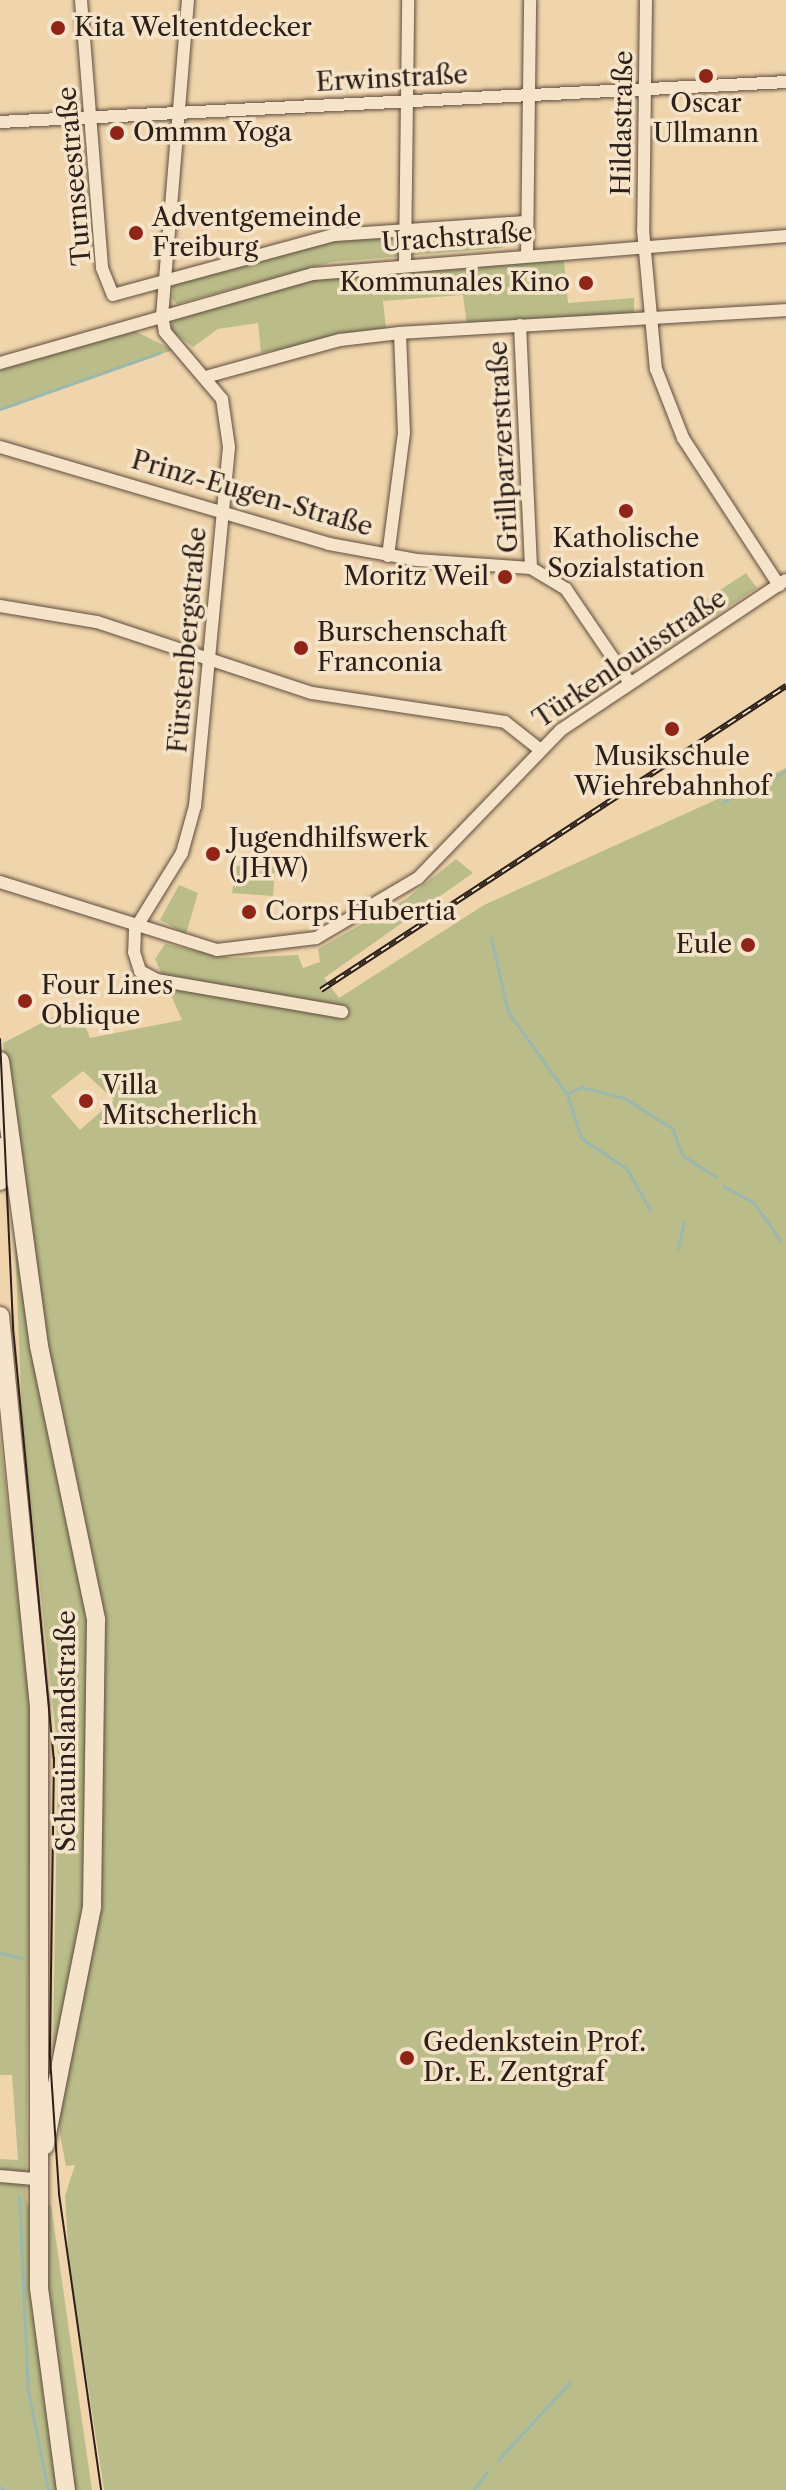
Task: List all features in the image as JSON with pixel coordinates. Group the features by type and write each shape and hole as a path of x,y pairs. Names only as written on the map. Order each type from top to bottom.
{"main road":[{"name":"Schauinslandstraße","path":"0,1061 8,1185 96,1620 92,1907 37,2179"},
{"name":"Schauinslandstraße","path":"0,1316 0,1343 42,1760 37,2179 44,2350 66,2490"},
{"path":"37,2040 47,2056 62,2055"}],"street":[{"name":"Turnseestraße","path":"81,0 102,268 113,295 164,282"},
{"path":"162,315 188,0"},
{"path":"405,262 408,0"},
{"path":"527,256 530,0"},
{"name":"Hildastraße","path":"646,0 645,247 656,369 683,438 783,582"},
{"name":"Erwinstraße","path":"0,122 786,82"},
{"name":"Urachstraße","path":"164,282 321,238 404,228 527,222"},
{"name":"Urachstraße","path":"0,363 276,281 405,262 786,236"},
{"path":"209,376 340,340 400,333 786,310"},
{"name":"Fürstenbergstraße","path":"135,929 190,830 223,511 229,414 209,376 165,332 162,315"},
{"name":"Grillparzerstraße","path":"520,325 531,568"},
{"path":"388,556 404,433 400,333"},
{"name":"Prinz-Eugen-Straße","path":"0,447 388,556 531,568 566,589 630,683"},
{"name":"Türkenlouisstraße","path":"0,882 135,929 233,950 279,947 332,931 455,846 538,748 783,582"},
{"path":"0,606 97,622 209,660 360,704 505,722 538,748"},
{"path":"135,929 136,961 148,977 342,1012"},
{"path":"0,2176 37,2179"}],"green space":[{"path":"516,228 502,248 332,262 177,304 172,299 174,282 336,239"},
{"path":"564,261 568,303 634,298 634,315 467,326 463,295 383,301 386,329 261,353 258,323 218,329 193,347 170,330 175,316 309,280"},
{"path":"135,331 173,350 0,410 0,370"},
{"path":"746,573 757,588 636,667 626,652"},
{"path":"786,768 786,2490 104,2490 69,2264 65,2196 75,2165 66,2166 60,2134 53,2047 58,1754 22,1419 13,1190 18,1187 3,1043 59,1014 66,1022 82,1018 90,1038 182,1020 155,959 165,944 231,958 298,955 303,968 320,962 318,949 406,899 456,859 473,873 324,978 339,998 484,905","holes":["83,1071 114,1100 80,1130 51,1096"]},
{"path":"236,866 275,867 273,896 232,893"},
{"path":"179,885 198,893 186,934 160,920"},
{"path":"0,1438 31,1708 26,2199 28,2206 51,2205 92,2490 0,2490 0,2159 18,2160 12,2075 0,2075"}],"waterway":[{"path":"0,409 159,353"},
{"path":"723,802 786,771"},
{"path":"491,938 508,1012 567,1094 581,1138 627,1169 650,1210"},
{"path":"567,1094 581,1087 624,1098 672,1128 683,1156 716,1177"},
{"path":"723,1186 753,1202 780,1240"},
{"path":"678,1248 684,1222"},
{"path":"0,1953 22,1958"},
{"path":"19,2196 28,2391 48,2490"},
{"path":"498,2460 570,2382"},
{"path":"473,2490 487,2472"},
{"path":"0,2487 3,2490"}],"tram line":[{"path":"0,1039 13,1328 54,1758 50,2057 59,2194 101,2490"}],"railway":[{"path":"321,990 786,686"}],"place":[{"name":"Kita Weltentdecker","path":"58,28"},
{"name":"Oscar Ullmann","path":"706,76"},
{"name":"Ommm Yoga","path":"117,133"},
{"name":"Adventgemeinde Freiburg","path":"136,233"},
{"name":"Kommunales Kino","path":"586,283"},
{"name":"Katholische Sozialstation","path":"626,511"},
{"name":"Moritz Weil","path":"505,577"},
{"name":"Burschenschaft Franconia","path":"301,648"},
{"name":"Musikschule Wiehrebahnhof","path":"672,729"},
{"name":"Jugendhilfswerk (JHW)","path":"213,854"},
{"name":"Corps Hubertia","path":"249,912"},
{"name":"Eule","path":"748,945"},
{"name":"Four Lines Oblique","path":"25,1001"},
{"name":"Villa Mitscherlich","path":"86,1101"},
{"name":"Gedenkstein Prof. Dr. E. Zentgraf","path":"407,2058"}]}
